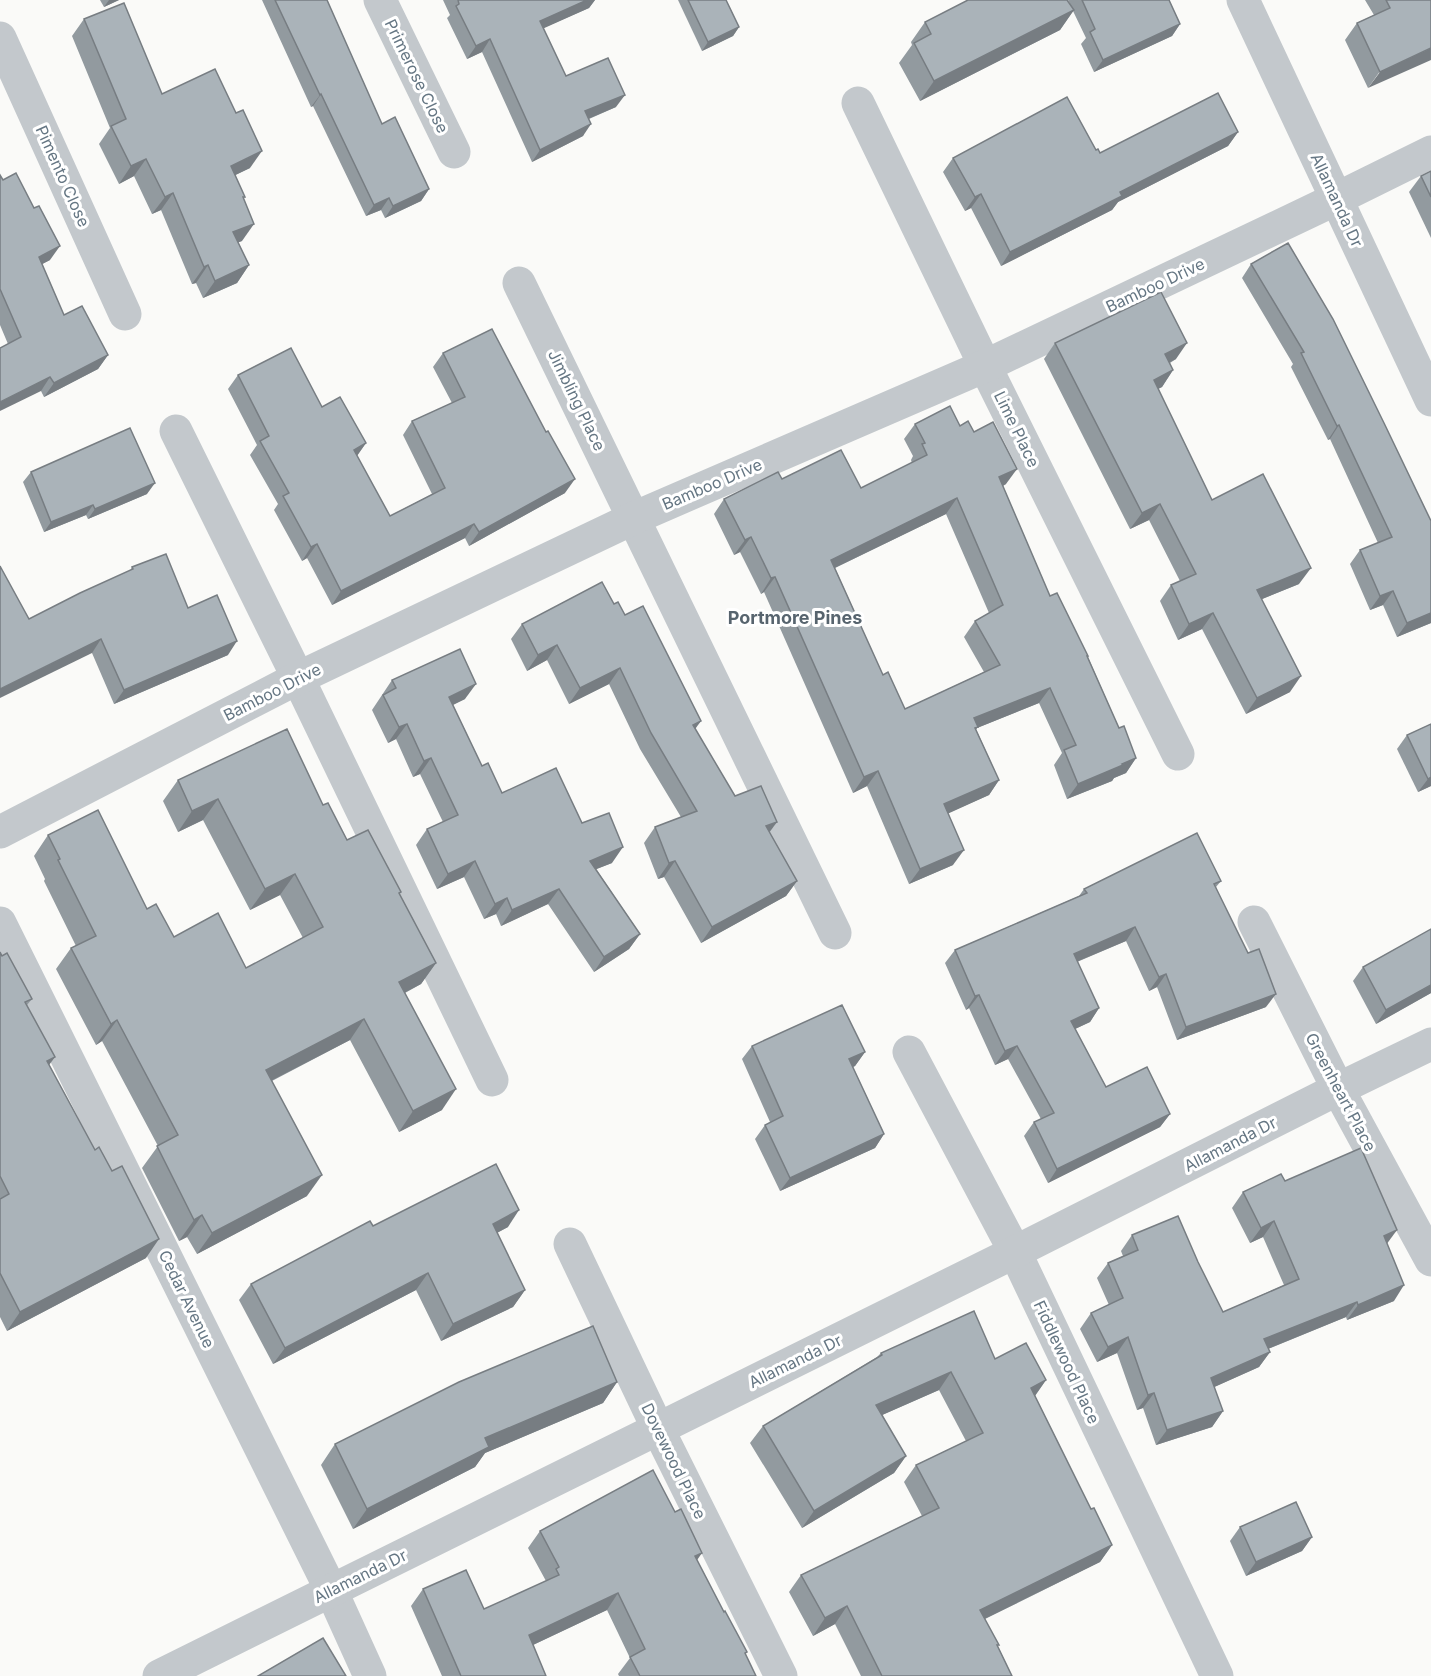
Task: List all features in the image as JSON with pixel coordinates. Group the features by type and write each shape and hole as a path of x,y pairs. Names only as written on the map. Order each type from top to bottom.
{"street":[{"name":"Primerose Close","path":"380,0 454,152"},
{"name":"Allamanda Dr","path":"1242,0 1431,400"},
{"name":"Pimento Close","path":"0,38 125,314"},
{"name":"Lime Place","path":"858,103 985,366 1179,754"},
{"name":"Bamboo Drive","path":"0,832 298,678 634,518 985,366 1431,152"},
{"name":"Jimbling Place","path":"519,283 835,933"},
{"path":"176,431 492,1080"},
{"name":"Greenheart Place","path":"1254,922 1338,1089 1431,1260"},
{"name":"Cedar Avenue","path":"0,923 331,1590 370,1676"},
{"name":"Allamanda Dr","path":"159,1676 1431,1044"},
{"name":"Fiddlewood Place","path":"909,1052 1015,1252 1217,1676"},
{"name":"Dovewood Place","path":"570,1244 780,1676"}],"building":[{"path":"275,0 327,0 382,124 395,117 429,189 393,206 389,198 374,205"},
{"path":"458,0 587,0 540,21 566,76 608,58 625,95 585,111 591,124 540,150 490,39 476,46 456,6 459,4"},
{"path":"688,0 726,0 739,27 708,42"},
{"path":"968,0 1067,0 1074,10 934,81 914,43 931,34 925,22"},
{"path":"1082,0 1169,0 1180,24 1103,60 1090,32 1095,29"},
{"path":"1386,0 1431,0 1431,48 1380,72 1357,23 1390,8"},
{"path":"124,3 162,94 215,69 236,113 243,110 262,151 231,166 254,224 233,232 249,265 215,281 208,265 204,267 173,193 165,197 146,159 131,166 111,126 126,119 84,19"},
{"path":"1218,93 1238,132 1120,192 1122,196 1010,252 981,194 975,197 953,158 1067,97 1096,150 1098,149 1100,153"},
{"path":"1431,171 1431,197 1421,176"},
{"path":"16,173 34,208 39,206 60,246 39,257 64,315 82,306 108,355 54,383 50,377 0,402 0,348 21,337 0,289 0,175 3,180"},
{"path":"1288,243 1333,319 1431,521 1431,613 1407,623 1393,591 1380,596 1360,550 1392,537 1339,425 1337,426 1301,353 1304,352 1251,264"},
{"path":"1161,292 1187,343 1165,354 1173,370 1154,380 1212,500 1263,474 1311,568 1257,590 1301,676 1257,698 1213,613 1189,624 1171,585 1196,574 1160,504 1142,513 1055,343"},
{"path":"492,329 546,432 548,431 575,479 479,532 474,524 341,591 317,544 311,547 283,496 289,493 260,441 269,436 238,375 291,348 322,407 340,397 366,443 354,450 390,516 445,488 412,421 465,397 443,353"},
{"path":"950,406 960,426 968,421 974,432 993,422 1017,469 999,477 1050,596 1057,593 1088,656 1119,728 1124,726 1136,758 1078,784 1064,750 1076,745 1050,688 974,718 978,727 975,728 999,780 944,804 964,850 920,869 878,771 864,777 775,577 771,578 751,537 745,540 724,499 778,472 782,479 841,450 861,488 927,455 922,444 925,443 915,424","holes":["957,498 1003,605 975,621 1000,665 905,709 888,672 883,675 831,560"]},
{"path":"130,428 155,483 95,509 93,505 51,522 31,472"},
{"path":"166,554 188,608 217,595 237,641 124,690 101,639 0,689 0,566 29,619 133,569 132,567"},
{"path":"602,582 614,604 618,602 625,615 643,606 701,721 693,725 735,796 761,786 777,822 766,826 797,881 712,927 675,861 669,863 655,827 697,811 651,733 620,668 580,688 557,645 538,655 522,624"},
{"path":"460,649 476,684 449,697 482,766 488,763 502,793 556,768 582,823 609,813 623,847 590,861 640,934 604,957 559,889 512,910 507,898 495,904 475,861 448,874 427,829 458,815 431,758 424,761 407,724 399,727 383,695 396,688 392,680"},
{"path":"1431,724 1431,777 1428,779 1407,735"},
{"path":"287,729 323,805 328,803 347,840 368,830 436,963 399,982 456,1089 413,1111 364,1019 266,1070 322,1175 212,1233 202,1215 194,1220 157,1146 178,1135 117,1020 111,1024 71,948 96,936 48,835 98,810 147,909 156,904 174,937 218,913 246,968 323,927 295,874 265,889 218,799 192,811 178,780"},
{"path":"1197,833 1221,881 1214,884 1248,953 1259,949 1276,994 1186,1027 1166,974 1159,977 1135,927 1074,954 1099,1008 1071,1021 1106,1087 1147,1067 1170,1114 1057,1169 1034,1122 1054,1113 1017,1046 1005,1051 979,995 975,996 955,950 1087,893 1084,889"},
{"path":"1431,929 1431,985 1386,1010 1363,967"},
{"path":"0,952 2,956 7,953 32,999 25,1002 55,1057 47,1061 95,1150 99,1147 112,1171 122,1166 159,1239 20,1312 0,1273 0,1199 9,1194 0,1176"},
{"path":"842,1005 865,1052 849,1059 884,1134 790,1178 765,1125 783,1116 752,1046"},
{"path":"1361,1148 1397,1230 1384,1236 1404,1285 1358,1305 1357,1302 1264,1339 1270,1352 1211,1378 1223,1411 1167,1430 1154,1393 1148,1395 1128,1337 1108,1347 1091,1313 1123,1298 1108,1263 1138,1250 1132,1235 1178,1216 1223,1312 1299,1279 1274,1221 1261,1228 1243,1192 1281,1174 1285,1181"},
{"path":"496,1164 519,1210 493,1224 525,1290 453,1324 428,1273 285,1348 251,1284 370,1221 373,1226"},
{"path":"974,1311 995,1359 1026,1343 1046,1380 1031,1388 1091,1509 1094,1508 1112,1545 980,1610 999,1645 997,1645 1012,1676 882,1676 847,1606 825,1618 801,1575 939,1508 916,1465 983,1433 951,1372 876,1405 906,1456 814,1511 763,1426 882,1355 881,1353"},
{"path":"593,1326 617,1382 485,1438 489,1447 367,1509 335,1444 459,1382"},
{"path":"653,1470 675,1512 681,1509 702,1553 695,1556 747,1652 745,1653 756,1676 640,1676 630,1657 645,1649 618,1593 529,1635 546,1676 461,1676 423,1589 466,1570 484,1609 559,1575 556,1569 559,1567 540,1531"},
{"path":"1296,1502 1312,1537 1256,1562 1240,1527"},
{"path":"323,1638 346,1676 258,1676"}],"district":[{"name":"Portmore Pines","path":"795,617"}]}
